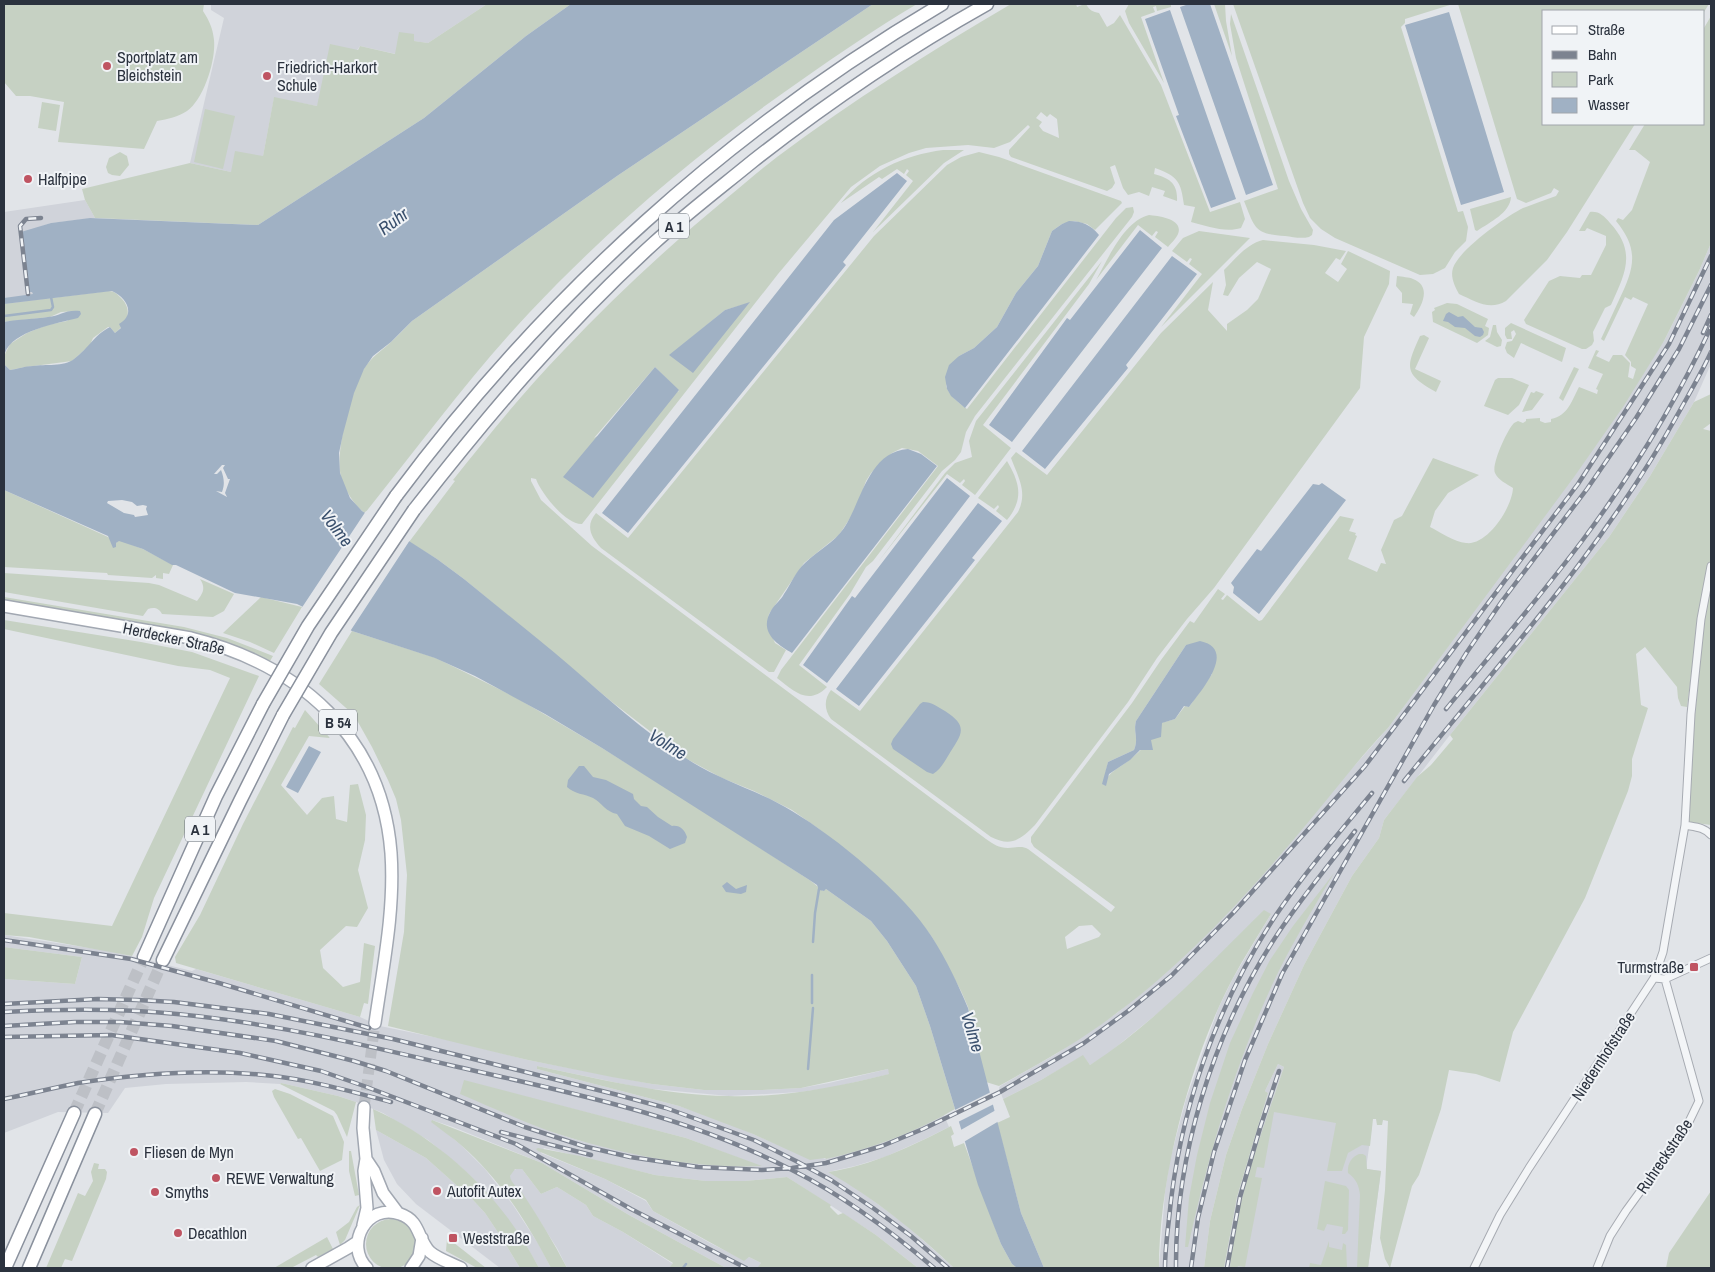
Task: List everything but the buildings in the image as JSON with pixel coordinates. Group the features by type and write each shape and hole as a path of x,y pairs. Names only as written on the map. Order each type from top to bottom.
{"highway":[{"name":"A 1","path":"144,957 216,796 262,704 308,626 396,496 468,404 569,293 644,222 707,168 799,96 873,46 942,4"},
{"name":"A 1","path":"163,960 283,715 330,633 414,510 481,426 556,341 614,281 655,242 718,189 816,113 890,61 987,4"},
{"path":"5,1268 74,1113"},
{"path":"28,1268 95,1114"}],"main road":[{"name":"Herdecker Straße","path":"4,606 172,634 218,645 248,656 290,679 308,693 340,725 370,772 383,808 389,835 392,882 390,911 375,1023"},
{"path":"363,1225 367,1208 364,1172 366,1159 363,1128 364,1106"},
{"path":"366,1159 374,1171 383,1193 398,1213"},
{"path":"362,1267 357,1242 363,1225 368,1219 378,1214 391,1212 408,1217 414,1223 430,1252 461,1268"},
{"path":"411,1268 420,1253 422,1238"},
{"path":"312,1268 357,1242"}],"street":[{"name":"Niedernhofstraße","path":"1474,1268 1500,1215 1524,1176 1654,978 1663,952 1685,825 1691,714 1700,619 1711,566"},
{"path":"1685,825 1700,827 1711,834"},
{"path":"1654,978 1665,979 1711,958"},
{"name":"Ruhreckstraße","path":"1597,1268 1610,1236 1620,1219 1685,1130 1699,1101 1665,979"}],"shaded area":[{"name":"Friedrich-Harkort Schule","path":"211,4 487,4 428,43 413,41 396,54 360,46 317,106 274,98 263,156 231,172 190,163 224,18 211,10"},
{"path":"85,200 95,218 51,223 39,227 51,308 4,314 4,212"},
{"path":"1711,243 1711,364 1694,402 1650,476 1609,537 1384,820 1379,838 1352,876 1304,965 1268,1044 1226,1155 1210,1221 1204,1268 1159,1268 1165,1192 1170,1160 1186,1099 1218,1009 1232,980 1271,914 1158,1013 1105,1056 1090,1065 1083,1056 1003,1099 1000,1086 1056,1054 1117,1013 1193,947 1388,728 1664,341"},
{"path":"4,935 110,951 192,971 196,969 360,1017 380,1026 453,1041 528,1060 652,1084 704,1090 801,1088 888,1069 890,1074 830,1088 800,1092 729,1096 642,1088 537,1066 537,1069 679,1106 723,1121 774,1143 826,1159 891,1140 944,1115 949,1127 927,1138 885,1157 828,1172 852,1185 905,1224 954,1268 918,1268 876,1235 787,1177 745,1181 706,1181 655,1175 544,1148 541,1153 605,1179 646,1201 653,1211 710,1243 744,1260 749,1257 761,1263 759,1267 761,1268 726,1268 629,1215 542,1163 432,1120 485,1169 513,1205 539,1245 551,1268 539,1268 522,1238 483,1188 428,1140 383,1113 356,1102 281,1083 166,1084 125,1088 108,1113 58,1112 4,1133 4,979 75,984 82,957 4,947","holes":["464,1081 686,1138 760,1166 581,1141 555,1133"]},
{"path":"1278,1064 1284,1067 1272,1102 1372,1126 1366,1169 1381,1171 1368,1268 1224,1268 1237,1197 1268,1093 1265,1091"},
{"path":"376,1130 426,1158 473,1200 485,1213 520,1268 500,1268 416,1204 397,1184 384,1160"},
{"path":"519,1168 522,1169 541,1194 557,1187 586,1205 593,1216 623,1232 673,1264 669,1268 567,1268 557,1248 521,1192 510,1181 511,1171"}],"green space":[{"name":"Sportplatz am Bleichstein","path":"4,4 204,4 203,11 213,32 214,48 211,68 204,89 199,98 187,111 169,119 157,121 144,149 58,142 64,102 30,96 16,96 4,82"},
{"path":"487,4 571,4 526,36 424,118 258,225 95,218 85,200 82,189 190,163 231,172 235,151 263,156 274,97 317,106 330,44 358,50 360,46 395,54 399,32 414,34 414,41 428,43"},
{"path":"873,4 917,4 859,40 766,105 694,160 626,218 507,337 465,386 365,513 361,510 349,494 341,476 341,447 346,418 355,389 365,367 374,357 412,321 617,176"},
{"path":"1011,4 1076,4 1077,7 1081,4 1086,4 1088,8 1099,13 1107,27 1114,23 1120,15 1161,85 1210,212 1240,202 1245,219 1241,228 1229,230 1191,222 1195,207 1184,205 1180,185 1177,181 1169,174 1155,168 1154,174 1172,182 1176,190 1177,201 1163,196 1165,191 1152,187 1149,196 1139,192 1128,195 1123,188 1115,165 1110,167 1115,183 1107,191 1011,157 1009,150 1030,127 1028,125 1010,142 994,148 968,145 926,148 909,153 880,166 851,187 778,274 582,524 576,523 562,514 543,492 536,479 531,478 531,481 541,500 592,546 986,839 1002,847 1028,849 1111,912 1115,907 1034,847 1031,837 1132,703 1190,621 1194,623 1218,589 1225,594 1221,599 1223,600 1227,595 1259,621 1262,620 1340,516 1354,519 1349,531 1356,533 1355,535 1357,536 1348,559 1377,572 1381,563 1386,564 1381,550 1394,520 1402,516 1433,458 1479,475 1448,493 1435,511 1430,527 1461,542 1474,542 1482,538 1497,524 1512,496 1513,488 1498,478 1494,469 1500,448 1514,423 1518,421 1523,423 1526,419 1540,418 1540,421 1545,423 1551,422 1551,419 1562,415 1572,402 1579,387 1597,394 1598,390 1596,389 1603,374 1588,368 1596,350 1599,351 1596,356 1609,362 1613,355 1622,355 1630,363 1628,377 1633,379 1636,369 1631,366 1631,362 1625,355 1648,304 1633,297 1631,300 1625,297 1604,341 1601,339 1631,269 1632,260 1629,241 1616,221 1618,218 1623,220 1632,210 1650,162 1635,150 1629,150 1644,125 1705,125 1705,26 1711,16 1711,243 1664,341 1623,407 1574,477 1388,728 1286,849 1240,900 1184,957 1128,1005 1075,1042 999,1086 986,1082 968,1007 932,937 914,914 881,880 819,829 792,810 722,778 685,758 612,702 464,579 437,559 409,542 455,481 453,480 493,430 535,381 623,291 706,216 777,157 834,116 922,58","holes":["1041,112 1047,117 1050,114 1057,119 1059,138 1043,131 1039,126 1042,122 1036,118","749,303 669,356 725,310","655,367 679,391 594,438","1186,645 1212,674 1189,707 1185,706 1175,719 1161,723 1143,748 1112,773 1103,784 1108,762 1134,750 1136,721","1092,925 1101,934 1099,937 1067,949 1065,937 1079,926"]},
{"path":"1129,4 1171,4 1171,7 1157,11 1156,6 1153,7 1155,12 1141,17 1164,83 1129,23 1125,11"},
{"path":"1214,4 1225,4 1232,56"},
{"path":"1233,4 1453,4 1405,19 1405,23 1401,27 1458,212 1463,211 1468,227 1466,241 1455,252 1445,268 1433,274 1420,275 1335,238 1321,229 1310,218 1303,203"},
{"path":"1458,4 1709,4 1705,10 1542,10 1542,125 1634,125 1567,232 1547,260 1506,301 1500,304 1488,305 1459,294 1452,275 1453,268 1464,252 1505,219 1523,208 1556,196 1559,191 1554,188 1551,193 1526,203 1517,199"},
{"path":"1231,14 1289,181 1301,209 1313,230 1312,235 1309,237 1300,238 1275,235 1261,231 1251,218 1244,201 1278,189 1236,58 1230,24"},
{"path":"42,102 60,105 56,131 38,128"},
{"path":"205,109 235,116 223,169 194,162"},
{"path":"943,150 964,150 944,163 873,232 913,181 906,175 909,171 907,169 904,174 897,169 882,179 879,177 841,203 862,182 887,167 914,156"},
{"path":"120,152 127,156 129,165 120,176 112,175 108,173 106,167 109,158"},
{"path":"979,152 999,157 1121,201 1122,203 1095,230 1087,224 1074,221 1062,224 1052,231 1038,266 1016,293 997,327 974,348 959,356 946,386 957,402 967,409 1116,218 1126,208 1133,207 1134,212 975,416 966,432 961,452 942,471 873,561 866,567 850,594 799,665 827,687 820,693 807,696 795,692 777,678 781,670 938,466 918,451 902,448 892,453 871,473 866,481 856,509 839,535 804,563 769,614 767,625 775,643 786,650 774,672 769,672 601,548 592,536 591,522 596,513 628,538 874,236 947,165 961,157"},
{"path":"1511,197 1510,203 1503,212 1493,221 1477,231 1475,230 1470,209"},
{"path":"1590,212 1596,212 1603,216 1618,234 1624,244 1626,263 1621,283 1611,305 1605,308 1593,332 1594,341 1592,345 1582,349 1526,324 1524,320 1549,281 1560,276 1580,278 1582,275 1591,275 1606,245 1606,236 1587,228 1585,231 1579,231"},
{"path":"1149,215 1164,217 1174,222 1179,229 1175,239 1168,247 1155,237 1158,232 1156,231 1152,236 1138,225 1096,280 1124,233 1140,219"},
{"path":"1199,231 1250,238 1161,327 1202,274 1189,264 1192,259 1190,258 1187,262 1172,251 1183,238"},
{"path":"1263,240 1314,245 1346,251 1340,260 1336,258 1325,273 1338,282 1347,269 1341,264 1348,251 1390,271 1389,284 1364,337 1360,388 1214,588 1157,658 1128,702 1035,825 1025,835 1010,842 991,837 831,719 826,708 827,697 831,690 860,711 1018,512 1021,505 1022,491 1011,458 1016,452 1047,475 1161,333 1213,282 1208,310 1227,331 1227,324 1247,310 1258,299 1271,269 1257,262 1239,278 1228,296 1223,295 1226,285 1224,270 1252,244"},
{"path":"1102,261 1089,284 983,425 1011,448 975,495 962,485 965,481 964,479 960,483 947,474 878,562 945,473 955,463 972,457 969,441 976,421"},
{"path":"1397,276 1413,279 1422,286 1424,296 1414,317 1410,314 1413,304 1402,303 1402,293 1396,286"},
{"path":"108,291 117,294 122,299 128,313 123,326 115,333 108,327 93,338 90,345 72,361 10,370 5,365 5,354 10,344 27,333 47,325 67,321 77,311 61,312 50,317 4,322 4,304"},
{"path":"1447,303 1457,304 1488,319 1485,326 1489,328 1488,335 1477,343 1433,322 1432,312 1435,310 1434,308"},
{"path":"1511,323 1566,348 1562,362 1521,343 1514,358 1507,353 1505,348 1507,342 1512,341 1516,334 1514,330 1511,332 1512,339 1507,339 1505,335 1505,328"},
{"path":"1493,325 1496,325 1497,332 1502,340 1501,346 1497,347 1485,341 1490,337"},
{"path":"1424,335 1429,338 1415,369 1441,381 1436,392 1418,380 1410,369 1415,347 1420,336"},
{"path":"1574,367 1579,369 1563,401 1559,398"},
{"path":"1498,378 1512,378 1529,385 1519,405 1508,415 1484,406 1495,380"},
{"path":"1536,391 1544,394 1532,410 1522,412 1531,392 1534,393"},
{"path":"1711,394 1711,423 1703,429 1711,431 1711,825 1688,822 1690,770 1700,661 1693,660 1687,707 1681,706 1677,687 1645,647 1636,654 1641,705 1648,708 1632,759 1632,776 1628,791 1585,898 1513,1032 1500,1082 1476,1074 1449,1070 1441,1109 1419,1175 1412,1186 1390,1268 1385,1259 1380,1238 1385,1190 1388,1121 1383,1120 1382,1125 1377,1125 1376,1119 1373,1119 1370,1146 1362,1145 1348,1153 1342,1171 1327,1171 1336,1123 1274,1112 1264,1168 1257,1167 1255,1177 1262,1178 1245,1267 1230,1268 1233,1242 1244,1191 1284,1067 1278,1064 1265,1091 1268,1093 1237,1197 1224,1268 1204,1268 1210,1221 1226,1155 1268,1044 1304,965 1352,876 1379,838 1384,820 1417,777 1431,765 1453,739 1450,735 1609,537 1650,476 1694,402"},
{"path":"1007,461 1015,477 1018,498 1007,520 996,511 999,507 998,505 994,509 978,498"},
{"path":"4,490 108,537 116,543 119,540 143,549 173,565 169,574 163,573 163,579 156,578 156,575 152,578 108,575 107,573 4,567"},
{"path":"4,573 149,583 159,585 197,601 203,590 200,579 234,594 224,611 213,617 162,614 158,609 154,608 148,609 143,616 4,592"},
{"path":"4,597 184,627 227,638 273,656 270,661 246,649 196,634 4,600"},
{"path":"261,597 302,607 274,653 223,633"},
{"path":"4,620 192,652 259,676 154,898 142,937 132,956 29,937 4,935 4,913 112,926 230,678 210,670 178,666 4,629"},
{"path":"352,631 436,658 515,697 700,809 811,881 823,891 826,889 871,921 887,941 916,986 955,1109 924,1126 876,1145 826,1159 810,1160 753,1134 679,1106 537,1069 537,1066 608,1081 680,1093 728,1096 769,1095 809,1091 889,1074 888,1069 801,1088 704,1090 652,1084 528,1060 388,1026 404,932 407,875 401,820 396,799 388,780 354,715 319,684"},
{"path":"305,710 330,738 309,736 281,785 307,815 322,798 334,796 336,819 347,822 350,785 358,784 366,815 365,840 358,870 368,908 357,927 346,926 320,950 323,968 343,987 360,982 364,943 375,946 368,1004 364,1003 360,1017 176,963 175,957 200,915 243,824 293,727 295,728"},
{"path":"1334,873 1280,969 1246,1047 1223,1112 1204,1179 1188,1247 1185,1247 1189,1198 1197,1155 1210,1103 1230,1043 1270,960 1293,926"},
{"path":"1264,910 1271,914 1237,971 1217,1012 1190,1083 1171,1158 1164,1196 1159,1268 1044,1268 1021,1213 997,1123 1010,1117 1003,1099 1041,1080 1083,1055 1090,1065 1114,1048 1137,1031 1181,992"},
{"path":"4,947 82,957 75,984 4,979"},
{"path":"464,1080 686,1138 762,1166 709,1165 683,1162 631,1153 580,1141 531,1124 460,1094"},
{"path":"281,1083 356,1102 347,1137 334,1111"},
{"path":"275,1089 290,1094 333,1116 344,1142 342,1160 320,1171 301,1138 298,1139 274,1097 272,1091"},
{"path":"373,1109 399,1122 424,1138 469,1175 490,1196 508,1219 525,1243 539,1268 520,1268 485,1213 473,1200 426,1158 376,1130"},
{"path":"432,1120 542,1163 629,1215 726,1268 669,1268 673,1263 593,1216 586,1205 557,1187 541,1194 522,1169 515,1169 510,1176 512,1181 535,1212 567,1268 551,1268 523,1219 489,1173 458,1143 431,1122"},
{"path":"951,1126 954,1134 951,1136 954,1147 964,1143 1001,1244 1012,1264 1017,1268 954,1268 894,1216 828,1172 876,1160"},
{"path":"536,1149 580,1156 655,1175 706,1181 745,1181 787,1177 831,1205 830,1207 838,1215 843,1213 876,1235 918,1268 761,1268 758,1267 761,1263 749,1257 744,1261 653,1211 646,1200 605,1179 538,1151"},
{"path":"349,1151 351,1151 359,1195 355,1196 349,1171"},
{"path":"1359,1154 1366,1156 1367,1169 1381,1171 1368,1268 1357,1268 1360,1195 1357,1182 1348,1173 1350,1162"},
{"path":"94,1163 99,1164 98,1169 105,1169 107,1172 106,1179 72,1261 65,1259 61,1268 46,1268 78,1193 85,1196 93,1181 91,1172"},
{"path":"1325,1181 1346,1186 1349,1190 1348,1230 1345,1234 1342,1234 1343,1227 1327,1224 1324,1231 1317,1229"},
{"path":"1711,1191 1711,1268 1666,1268 1669,1253"},
{"path":"360,1205 345,1240 340,1245 336,1232 349,1222"},
{"path":"391,1219 405,1223 412,1230 416,1244 412,1258 405,1265 391,1269 377,1265 370,1258 366,1244 370,1230 377,1223"},
{"path":"327,1237 333,1249 318,1257 316,1255 291,1268 274,1268"},
{"path":"447,1239 486,1268 477,1268 446,1251"},
{"path":"1329,1241 1329,1247 1342,1250 1343,1243 1346,1245 1347,1268 1309,1268 1310,1263 1321,1265"}],"water":[{"path":"571,4 873,4 617,176 412,321 391,342 373,356 364,369 354,393 339,453 340,473 350,498 362,511 437,559 464,579 625,713 669,747 697,765 766,797 810,822 849,851 905,903 920,920 937,945 968,1008 1021,1213 1044,1268 1017,1268 1012,1264 1001,1244 978,1185 916,986 887,941 871,921 826,889 824,891 819,890 817,885 811,881 602,748 475,676 435,658 352,631 297,604 235,593 176,565 172,565 143,549 119,541 116,543 116,547 113,548 108,536 4,490 4,322 52,316 71,311 80,311 81,314 78,318 37,329 9,345 5,353 5,365 10,370 70,362 104,330 110,327 115,333 121,328 119,324 127,316 128,311 122,298 112,291 4,304 4,298 33,294 29,292 21,232 51,223 90,218 258,225 424,118 526,36","holes":["222,465 225,465 223,468 228,479 230,479 225,493 227,497 216,491 222,492 223,489 224,481 221,470 214,474","122,500 132,502 137,506 147,506 148,515 135,517 107,503 108,501"]},
{"path":"1189,4 1210,4 1273,185 1246,195 1180,7"},
{"path":"1170,10 1236,199 1211,208 1176,116 1179,115 1145,19"},
{"path":"1449,12 1504,192 1461,205 1405,25"},
{"path":"897,173 907,181 843,262 846,265 628,533 602,513 834,220"},
{"path":"1069,221 1086,224 1099,235 965,408 951,396 947,389 945,377 949,365 959,356 974,348 997,327 1016,293 1038,266 1052,231"},
{"path":"1140,230 1162,248 1012,442 989,425 1067,318 1070,320"},
{"path":"1172,256 1197,274 1126,365 1128,368 1045,469 1022,451"},
{"path":"750,302 693,373 669,355 725,310"},
{"path":"1449,312 1458,317 1463,316 1475,327 1482,328 1483,335 1480,337 1475,336 1465,328 1455,327 1443,321"},
{"path":"655,367 679,390 593,498 563,477"},
{"path":"908,449 921,454 937,466 792,653 770,636 767,624 772,609 783,596 796,574 810,558 836,538 844,528 875,468 895,452"},
{"path":"947,478 970,496 827,683 803,665 852,596 855,598"},
{"path":"1322,483 1346,500 1259,614 1233,593 1234,587 1231,583 1257,549 1261,551 1313,484 1319,485"},
{"path":"978,503 1002,521 972,558 975,560 859,706 836,689"},
{"path":"1200,641 1211,645 1216,652 1216,661 1208,681 1189,707 1184,706 1175,719 1162,723 1161,737 1151,740 1153,750 1140,750 1130,760 1109,774 1106,786 1102,784 1108,762 1134,750 1136,721 1186,645"},
{"path":"923,702 932,704 953,717 958,722 961,732 957,742 938,771 933,774 893,749 891,744"},
{"path":"309,746 321,752 298,793 286,787"},
{"path":"579,766 584,766 593,777 606,780 633,794 634,799 641,806 647,807 672,826 681,828 687,837 685,843 670,849 649,836 625,826 617,814 593,798 576,793 567,787 568,780"},
{"path":"727,882 736,889 747,885 746,892 741,894 726,892 722,886"}],"pier":[{"path":"366,511 410,540 349,633 301,609"},
{"path":"991,1092 994,1104 956,1123 953,1111"},
{"path":"996,1110 999,1121 962,1143 959,1131"}],"waterway":[{"path":"4,316 51,310 53,307 51,297"},
{"path":"813,942 819,889"},
{"path":"812,975 812,1003"},
{"path":"808,1069 813,1008"},
{"path":"683,1268 686,1264"}],"tunnel":[{"path":"74,1113 144,957"},
{"path":"95,1114 163,960"},
{"path":"364,1107 375,1023"}],"railway":[{"path":"28,294 20,226 26,219 41,218"},
{"path":"4,1026 75,1022 120,1022 172,1026 276,1041 386,1071 525,1127 583,1146 630,1157 698,1167 762,1170 826,1163 882,1146 923,1129 1000,1092 1084,1043 1171,976 1234,912 1365,766 1578,484 1669,344 1711,256"},
{"path":"1191,1268 1198,1218 1214,1152 1245,1060 1282,974 1434,705 1502,601 1587,489 1636,418 1679,349 1711,285"},
{"path":"1703,333 1711,315"},
{"path":"1446,709 1549,583 1600,516 1636,464 1668,410 1711,327"},
{"path":"1404,781 1514,648 1585,557 1650,462 1692,390 1711,352"},
{"path":"1165,1268 1174,1179 1182,1139 1191,1099 1218,1023 1235,986 1276,915 1310,868 1372,793"},
{"path":"1176,1268 1177,1226 1190,1140 1216,1056 1232,1016 1252,977 1282,927 1355,831"},
{"path":"4,940 131,959 369,1028"},
{"path":"4,1004 98,999 137,1000 174,1002 269,1014 393,1039 666,1108 754,1140 831,1180 911,1236 948,1268"},
{"path":"4,1012 112,1010 177,1014 248,1023 388,1051 544,1086 629,1108 712,1135 792,1170 830,1191 866,1215 934,1268"},
{"path":"4,1037 111,1035 240,1053 321,1071 516,1144 631,1209 746,1268"},
{"path":"1227,1268 1240,1197 1279,1071"},
{"path":"4,1099 101,1080 171,1073 218,1072 296,1079 391,1102"},
{"path":"501,1132 591,1155"}],"place":[{"name":"Sportplatz am Bleichstein","path":"107,66"},
{"name":"Friedrich-Harkort Schule","path":"267,76"},
{"name":"Halfpipe","path":"28,179"},
{"name":"Turmstraße","path":"1694,967"},
{"name":"Fliesen de Myn","path":"134,1152"},
{"name":"REWE Verwaltung","path":"216,1178"},
{"name":"Autofit Autex","path":"437,1191"},
{"name":"Smyths","path":"155,1192"},
{"name":"Decathlon","path":"178,1233"},
{"name":"Weststraße","path":"453,1238"}],"water label":[{"name":"Ruhr","path":"393,221"},
{"name":"Volme","path":"337,528"},
{"name":"Volme","path":"668,744"},
{"name":"Volme","path":"973,1032"}]}
